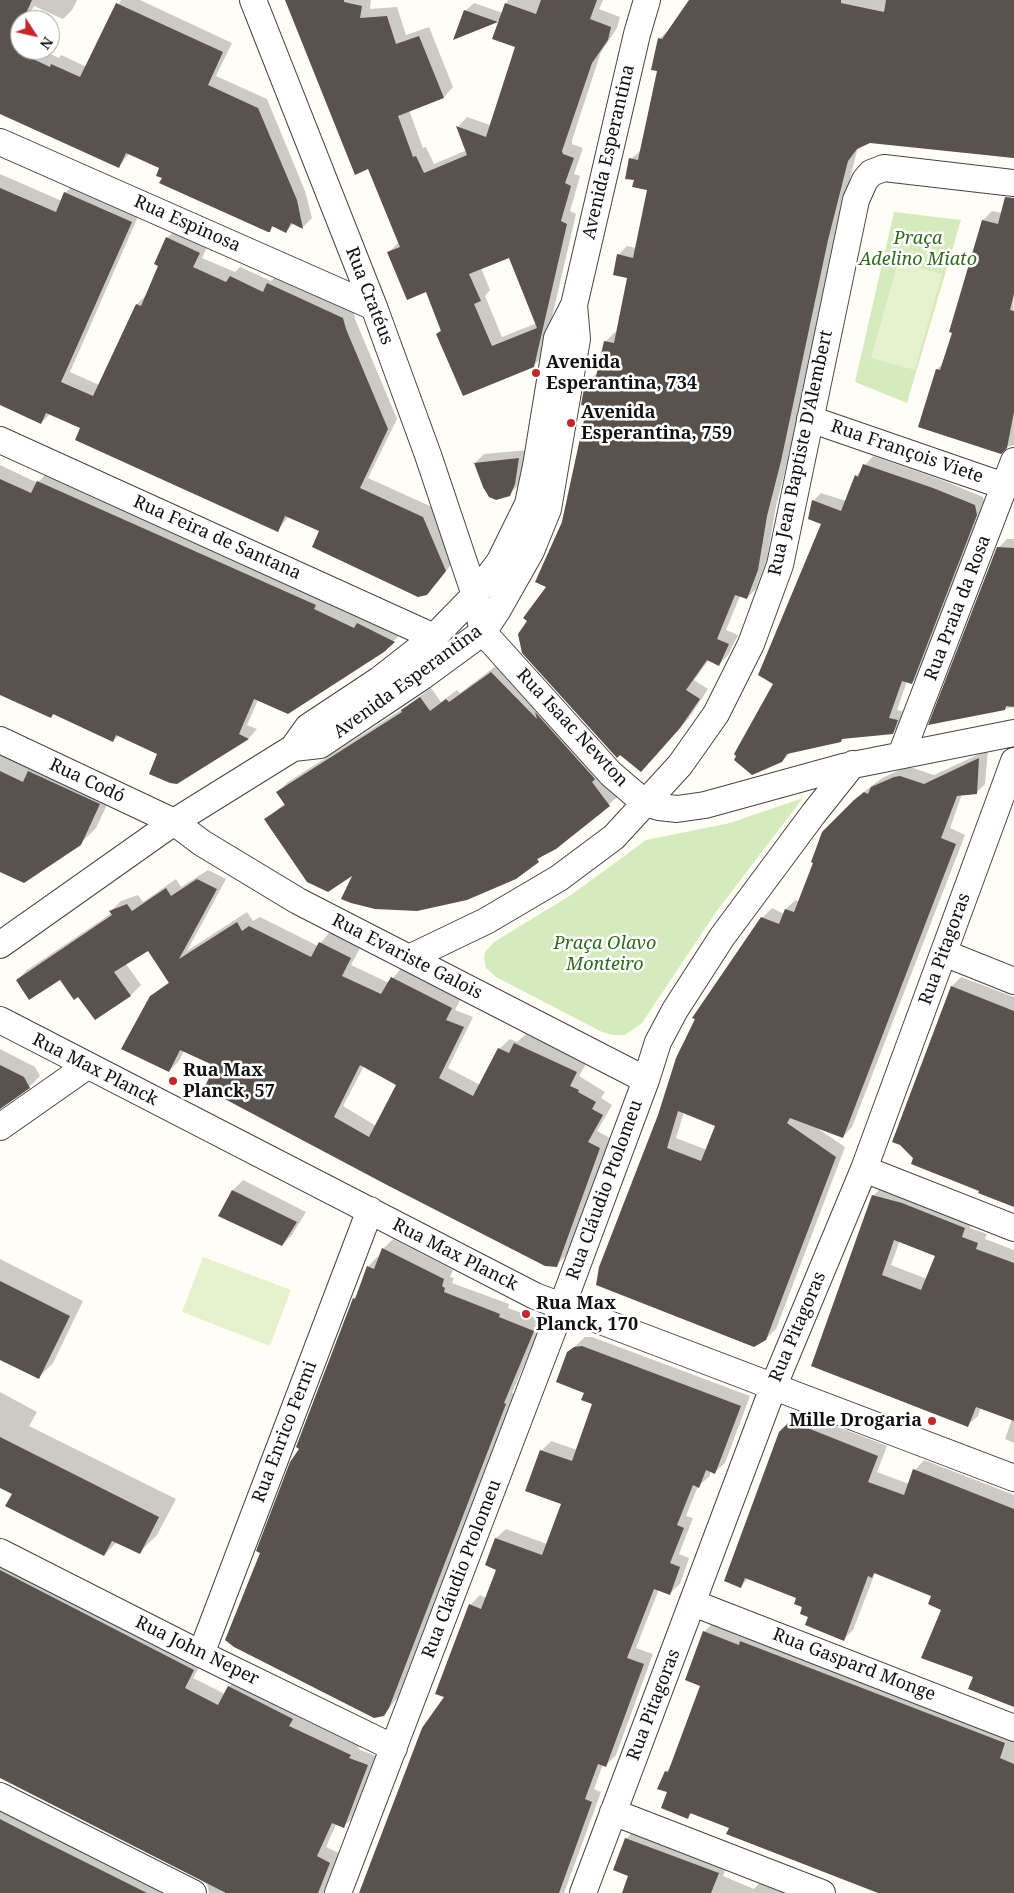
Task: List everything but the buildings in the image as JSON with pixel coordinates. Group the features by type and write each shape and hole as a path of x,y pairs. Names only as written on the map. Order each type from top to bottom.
{"street":[{"name":"Rua Cratéus","path":"253,0 374,307 428,455 475,595"},
{"name":"Avenida Esperantina","path":"0,945 174,822 293,748 308,727 379,680 434,636 475,595 500,561 528,504 557,338 574,305 637,34 647,0"},
{"name":"Rua Espinosa","path":"0,142 374,307"},
{"name":"Rua Jean Baptiste D'Alembert","path":"409,958 486,920 559,878 614,837 680,765 716,714 751,644 780,565 856,200 865,180 871,173 884,168 1014,182"},
{"name":"Avenida Esperantina","path":"293,748 320,745 423,676 483,632 532,551 548,509 577,339 574,305"},
{"name":"Rua François Viete","path":"810,419 1004,486"},
{"name":"Rua Feira de Santana","path":"0,440 434,636"},
{"name":"Rua Praia da Rosa","path":"901,755 1014,461"},
{"name":"Rua Isaac Newton","path":"475,595 483,632 611,774 646,803 677,809 705,805 853,764"},
{"path":"853,764 1014,733"},
{"name":"Rua Codó","path":"0,740 174,822"},
{"name":"Rua Pitagoras","path":"582,1893 774,1385 864,1169 1014,761"},
{"name":"Rua Cláudio Ptolomeu","path":"338,1893 562,1306 662,1034 675,1010 722,937 814,813 853,764"},
{"name":"Rua Evariste Galois","path":"174,822 202,843 298,901 646,1080"},
{"path":"944,953 1014,981"},
{"name":"Rua Max Planck","path":"0,1020 535,1296 774,1385 1014,1478"},
{"path":"0,1127 87,1066"},
{"path":"864,1169 1014,1228"},
{"name":"Rua Enrico Fermi","path":"201,1654 370,1210"},
{"name":"Rua John Neper","path":"0,1552 201,1654 394,1748"},
{"name":"Rua Gaspard Monge","path":"693,1603 1014,1728"},
{"path":"0,1796 192,1893"},
{"path":"614,1812 822,1893"}],"green space":[{"name":"Praça Adelino Miato","path":"894,212 961,220 907,403 855,382"},
{"path":"898,262 942,274 915,370 871,358"},
{"name":"Praça Olavo Monteiro","path":"803,798 716,912 642,1023 625,1035 613,1035 602,1032 496,977 486,968 485,952 494,942 571,895 646,840 730,823"},
{"path":"203,1257 291,1290 270,1346 182,1312"}],"place":[{"name":"Avenida Esperantina, 734","path":"536,373"},
{"name":"Avenida Esperantina, 759","path":"571,423"},
{"name":"Rua Max Planck, 57","path":"173,1081"},
{"name":"Rua Max Planck, 170","path":"526,1314"},
{"name":"Mille Drogaria","path":"932,1421"}]}
